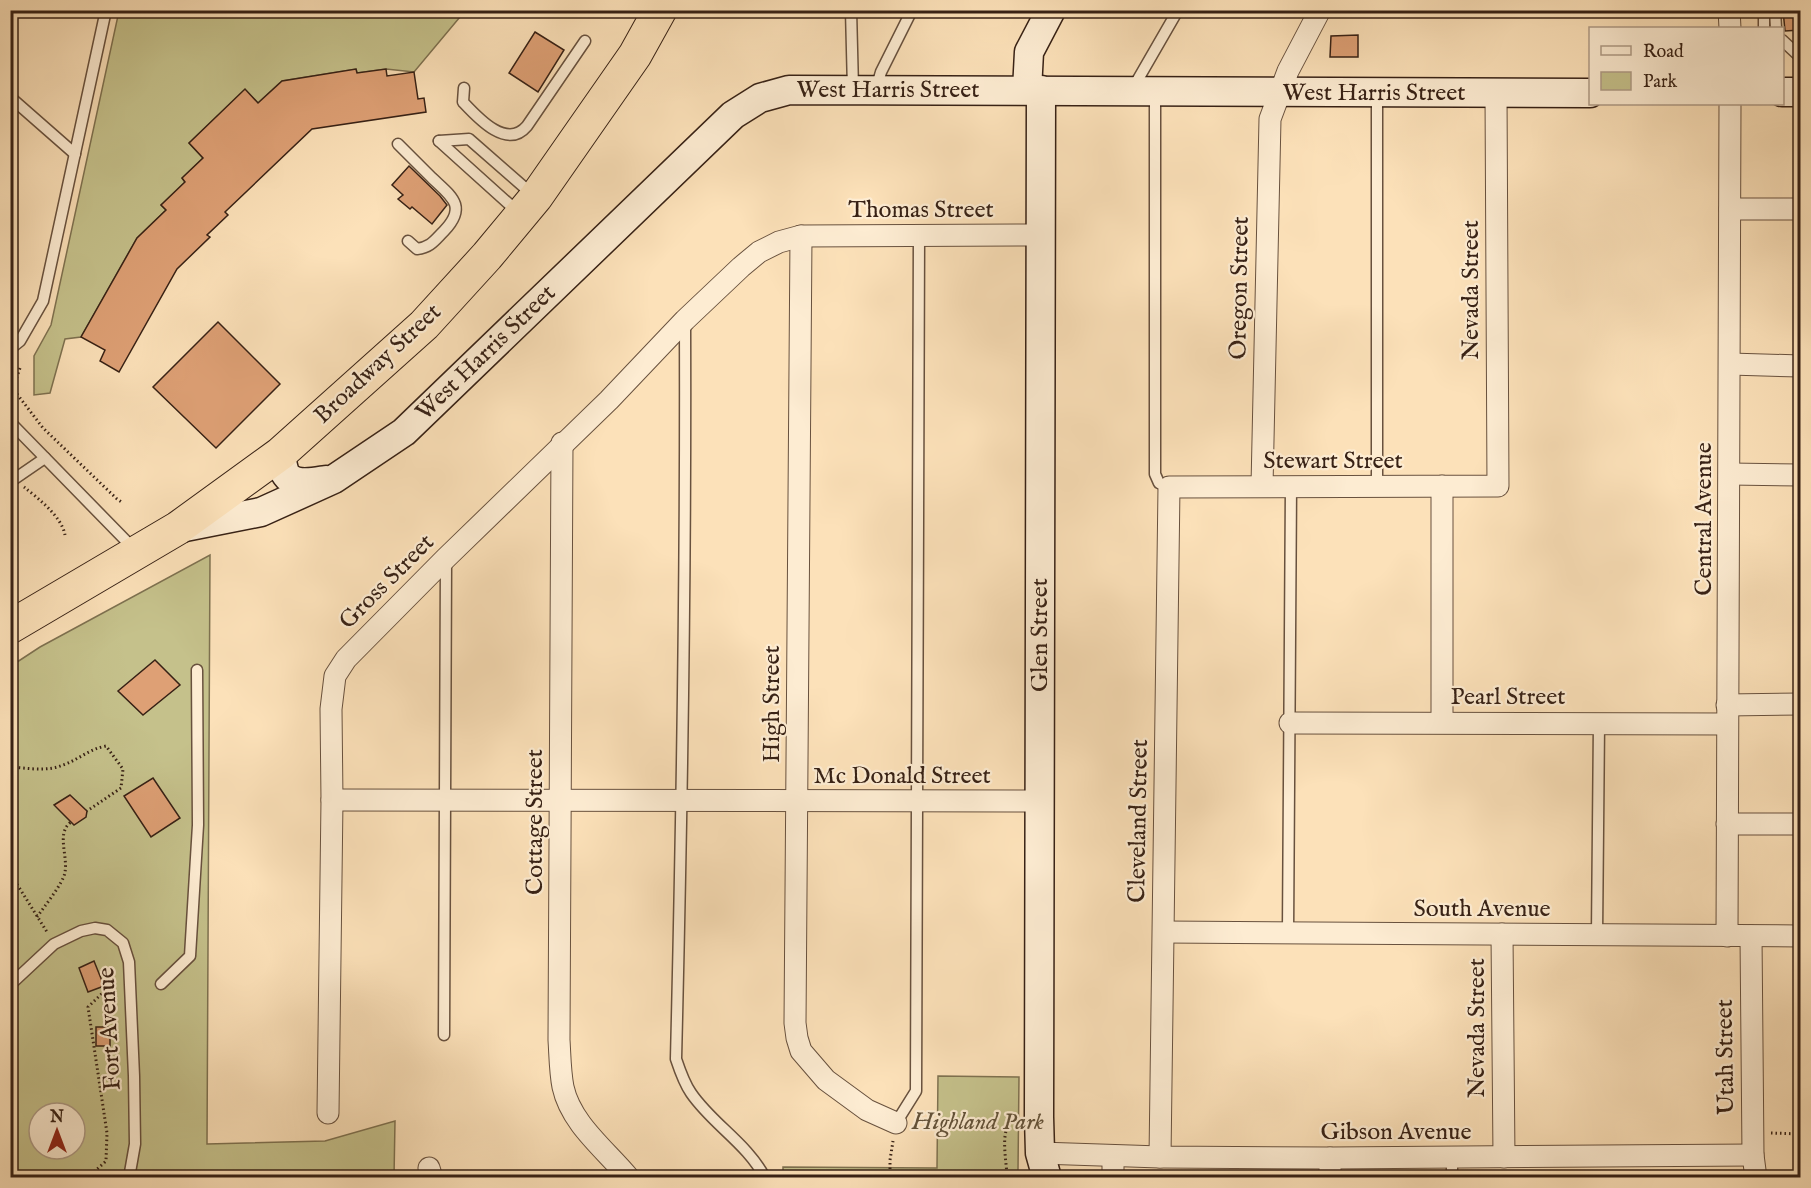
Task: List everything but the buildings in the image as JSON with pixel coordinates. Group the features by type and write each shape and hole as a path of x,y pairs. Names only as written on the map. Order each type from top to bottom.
{"highway":[{"name":"Broadway Street","path":"10,627 178,528 280,454 424,325 529,206 635,55 660,10"}],"main road":[{"name":"Glen Street","path":"1044,1165 1039,1117 1041,235 1034,90 1029,52 1051,10"},
{"name":"West Harris Street","path":"178,528 261,512 334,479 404,432 733,116 760,98 789,90 865,89 1589,93"},
{"path":"1784,92 1800,92"},
{"name":"West Harris Street","path":"280,454 286,474 294,481 305,483 334,479"}],"street":[{"name":"Oregon Street","path":"1262,486 1270,119 1288,70 1320,10"},
{"path":"1729,10 1730,27"},
{"name":"Nevada Street","path":"1496,93 1498,486"},
{"name":"Central Avenue","path":"1727,936 1730,105"},
{"path":"1730,209 1800,209"},
{"name":"Thomas Street","path":"801,236 1041,235"},
{"name":"Gross Street","path":"328,1113 331,709 335,676 346,659 446,558 562,443 609,400 685,320 741,267 759,252 778,242 801,236"},
{"name":"High Street","path":"801,236 795,1011 797,1038 801,1051 826,1080 867,1110 896,1123"},
{"path":"1730,364 1800,366"},
{"name":"Cottage Street","path":"562,443 559,1040 563,1087 568,1102 578,1119 629,1178"},
{"path":"1730,474 1800,475"},
{"path":"1442,486 1442,722"},
{"name":"Stewart Street","path":"1169,487 1498,486"},
{"name":"Cleveland Street","path":"1160,1156 1169,487"},
{"name":"Pearl Street","path":"1290,723 1599,723 1727,714 1800,704"},
{"name":"Mc Donald Street","path":"332,800 1040,801"},
{"path":"1727,824 1800,824"},
{"name":"South Avenue","path":"1164,932 1800,936"},
{"name":"Nevada Street","path":"1502,934 1504,1157"},
{"name":"Utah Street","path":"1751,936 1753,1155 1756,1178"},
{"name":"Gibson Avenue","path":"1044,1165 1113,1156 1160,1156 1330,1168 1452,1167 1504,1157 1547,1167 1753,1155"},
{"path":"1113,1156 1113,1178"}],"lane":[{"path":"10,349 20,341 43,301 106,10"},
{"path":"851,10 865,89"},
{"path":"865,89 881,72 912,10"},
{"path":"1169,487 1159,483 1155,474 1143,91 1178,10"},
{"path":"1764,10 1764,27"},
{"path":"1770,10 1770,27"},
{"path":"1775,10 1776,27"},
{"path":"464,88 463,102 502,135 522,132 585,41"},
{"path":"1784,45 1799,54"},
{"path":"1377,93 1377,486"},
{"path":"10,96 75,154"},
{"path":"469,139 529,206 439,141 469,139"},
{"path":"398,144 448,191 454,202 455,210 455,217 450,225 428,247 417,249 408,241"},
{"path":"896,1123 916,1091 919,235"},
{"path":"685,320 683,800 676,1059 683,1080 692,1095 753,1160 765,1178"},
{"path":"10,422 138,553"},
{"path":"16,484 45,458"},
{"path":"1288,933 1291,486"},
{"path":"444,1035 446,558"},
{"path":"161,984 190,956 198,825 197,670"},
{"path":"1597,935 1599,723"},
{"name":"Fort Avenue","path":"10,985 54,944 81,931 95,928 107,930 123,943 130,967 134,1076 135,1144 129,1178"}],"path":[{"path":"20,368 15,382 17,394 43,428 123,503"},
{"path":"16,484 25,487 59,519 65,535"},
{"path":"10,767 41,769 62,766 94,748 106,746 123,769 121,788 87,811"},
{"path":"37,917 65,874 66,855 62,832 71,822"},
{"path":"10,880 15,881 54,944"},
{"path":"82,1178 95,1172 106,1161 106,1134 88,1007 130,967"},
{"path":"1007,1178 1005,1148 1009,1121 1015,1117 1039,1117"},
{"path":"890,1178 890,1160 896,1123"},
{"path":"1769,1133 1800,1134"}],"green space":[{"path":"119,11 465,11 414,72 386,69 357,73 356,69 282,81 258,103 245,90 189,143 203,158 182,178 185,182 161,205 166,210 137,238 81,337 65,339 50,393 34,395 34,356 51,325"},
{"path":"210,555 207,1144 325,1141 395,1121 394,1177 11,1178 11,666 40,647"},
{"name":"Highland Park","path":"938,1076 1019,1077 1018,1170 1022,1177 783,1177 783,1167 937,1168"}]}
